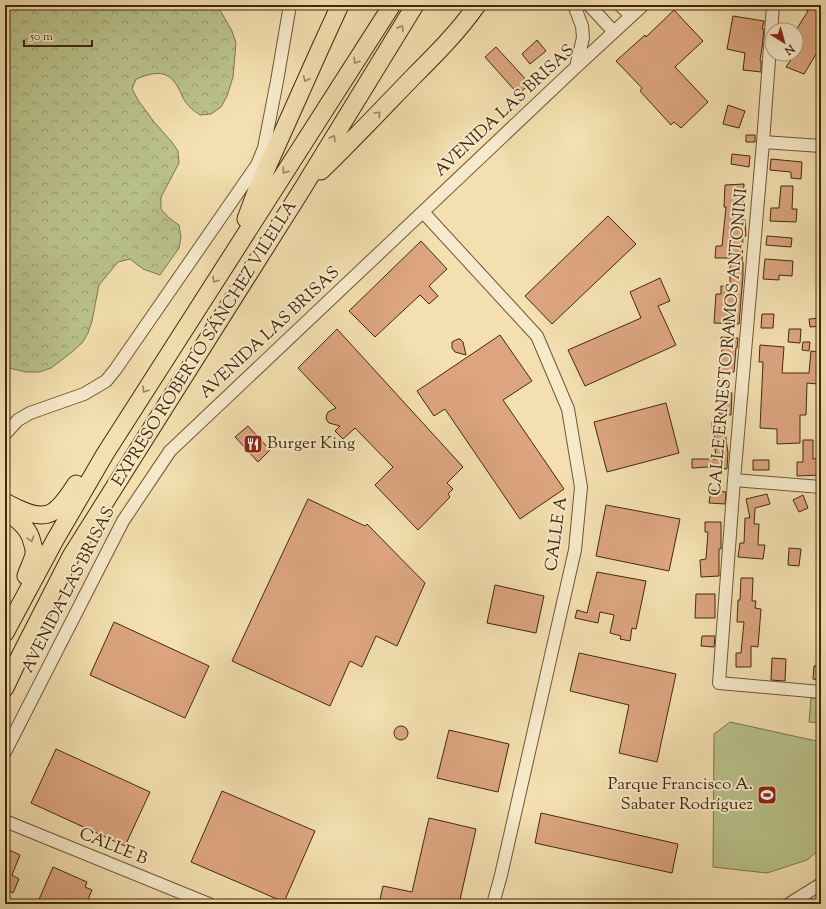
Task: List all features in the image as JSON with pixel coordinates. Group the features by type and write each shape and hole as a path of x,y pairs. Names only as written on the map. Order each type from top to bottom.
{"highway":[{"path":"233,253 256,192 340,5"},
{"name":"EXPRESO ROBERTO SÁNCHEZ VILELLA","path":"5,632 55,540 105,454 392,5"},
{"name":"EXPRESO ROBERTO SÁNCHEZ VILELLA","path":"5,688 20,654 71,556 301,191 415,5"},
{"path":"301,191 434,55 470,15 477,5"},
{"path":"5,502 33,515 42,515 53,512 67,497 81,477 105,454"},
{"path":"5,512 27,529 31,536 34,548 34,557 17,596 5,632"}],"street":[{"path":"5,434 18,420 30,413 84,394 106,382 256,165 264,148 290,5"},
{"path":"574,5 582,26 583,38 576,67"},
{"path":"589,5 614,32"},
{"path":"620,5 631,16"},
{"name":"AVENIDA LAS BRISAS","path":"5,752 123,520 170,451 643,5"},
{"name":"CALLE ERNESTO RAMOS ANTONINI","path":"773,5 719,683 821,692"},
{"path":"763,142 821,146"},
{"name":"CALLE A","path":"423,212 537,336 568,409 581,487 574,550 501,875 493,904"},
{"path":"734,480 821,487"},
{"name":"CALLE B","path":"5,821 209,904"},
{"path":"789,904 821,884"}],"green space":[{"path":"5,5 217,5 232,31 236,43 233,77 227,96 221,107 211,114 200,115 192,109 185,101 175,82 165,75 155,74 136,79 132,89 138,100 178,151 179,163 161,197 161,209 169,218 179,225 181,237 179,248 160,275 143,269 130,259 118,262 99,285 92,321 88,333 82,343 51,368 39,372 26,372 5,367"},
{"path":"811,698 821,699 821,723 809,722"},
{"name":"Parque Francisco A. Sabater Rodríguez","path":"730,722 821,742 821,848 807,860 767,873 713,867 714,734"}],"building":[{"path":"799,5 821,5 821,46 804,74 786,67 789,62 804,62 804,22 801,22 808,11"},
{"path":"674,10 703,41 675,67 708,102 681,128 674,122 671,125 640,91 642,88 616,61 645,35 646,37"},
{"path":"733,16 764,21 760,60 761,72 743,70 745,53 727,49"},
{"path":"537,40 546,51 530,64 522,54"},
{"path":"496,47 530,84 518,94 485,57"},
{"path":"728,105 745,111 739,128 723,124"},
{"path":"746,135 755,135 755,142 746,142"},
{"path":"732,154 750,156 749,167 731,164"},
{"path":"771,159 802,162 801,179 791,178 791,172 770,170"},
{"path":"744,184 742,220 745,220 746,236 743,236 743,276 739,324 714,323 716,294 721,294 721,286 730,287 730,258 715,258 716,246 722,246 726,207 724,207 725,185"},
{"path":"781,186 793,186 792,209 797,209 796,222 770,221 771,208 779,208"},
{"path":"608,216 636,244 552,324 525,296"},
{"path":"767,236 792,238 791,247 766,245"},
{"path":"421,241 447,269 429,286 438,296 429,304 420,295 375,337 349,311"},
{"path":"765,259 793,261 792,276 779,275 779,280 763,279"},
{"path":"660,278 670,301 658,306 676,345 585,386 568,350 641,318 630,292"},
{"path":"762,314 774,314 773,328 761,328"},
{"path":"821,318 821,326 810,327 809,319"},
{"path":"337,329 463,467 447,483 453,489 448,494 450,497 418,530 375,485 393,467 355,428 343,439 335,431 340,426 329,423 326,418 328,412 336,408 298,368"},
{"path":"789,329 801,329 800,343 788,342"},
{"path":"500,335 532,381 503,400 564,489 520,519 445,409 434,416 417,391"},
{"path":"721,337 738,338 734,372 721,372"},
{"path":"458,339 463,342 466,355 455,352 452,348 452,342"},
{"path":"803,342 810,342 809,351 802,350"},
{"path":"760,345 784,347 782,373 809,373 811,351 821,352 818,384 807,383 806,415 800,415 800,443 777,444 777,429 760,428 763,362 759,362"},
{"path":"719,378 727,379 726,388 718,387"},
{"path":"722,391 732,393 731,415 719,414"},
{"path":"666,403 679,453 607,472 594,422"},
{"path":"725,421 728,453 727,469 708,467 692,468 692,459 716,459 714,435 712,435 712,422"},
{"name":"Burger King","path":"248,426 270,450 258,462 235,437"},
{"path":"803,440 813,440 813,459 821,458 821,475 797,476 797,462 803,462"},
{"path":"753,460 769,460 769,470 753,470"},
{"path":"711,490 726,492 725,504 709,503"},
{"path":"767,494 770,504 755,508 754,524 759,524 758,545 765,545 763,559 738,557 740,543 744,543 745,518 750,518 746,499"},
{"path":"803,495 808,508 799,512 793,500"},
{"path":"308,499 365,526 367,524 425,583 397,646 376,636 362,667 350,661 330,706 232,661"},
{"path":"606,505 680,519 669,571 596,556"},
{"path":"705,522 721,522 719,576 701,577 700,560 706,559 708,532 705,532"},
{"path":"789,548 801,549 799,566 788,565"},
{"path":"597,572 646,581 636,629 632,628 630,641 620,639 621,636 610,633 614,615 600,612 598,623 575,618 577,610 587,613"},
{"path":"741,578 753,578 752,601 756,601 755,608 761,609 758,647 751,646 751,667 736,667 736,653 741,653 744,622 737,622"},
{"path":"495,585 544,596 536,633 487,623"},
{"path":"696,594 715,594 715,618 695,618"},
{"path":"114,622 209,666 185,718 90,675"},
{"path":"702,636 715,636 714,647 701,646"},
{"path":"579,653 676,674 657,762 619,753 629,705 570,691"},
{"path":"772,658 786,659 785,681 771,680"},
{"path":"814,666 821,666 821,680 813,679"},
{"path":"401,726 406,728 408,733 406,738 401,740 396,738 394,733 396,728"},
{"path":"449,730 509,744 498,792 437,778"},
{"path":"56,749 150,792 125,846 31,803"},
{"path":"222,791 315,831 284,902 191,862"},
{"path":"541,813 678,844 672,873 535,843"},
{"path":"429,818 476,829 459,904 379,904 383,886 412,892"},
{"path":"5,848 20,855 12,875 19,879 13,893 6,889 5,891"},
{"path":"53,867 87,882 85,887 92,890 86,904 37,904"}],"place":[{"name":"Burger King","path":"253,444"},
{"name":"Parque Francisco A. Sabater Rodríguez","path":"767,795"}]}
